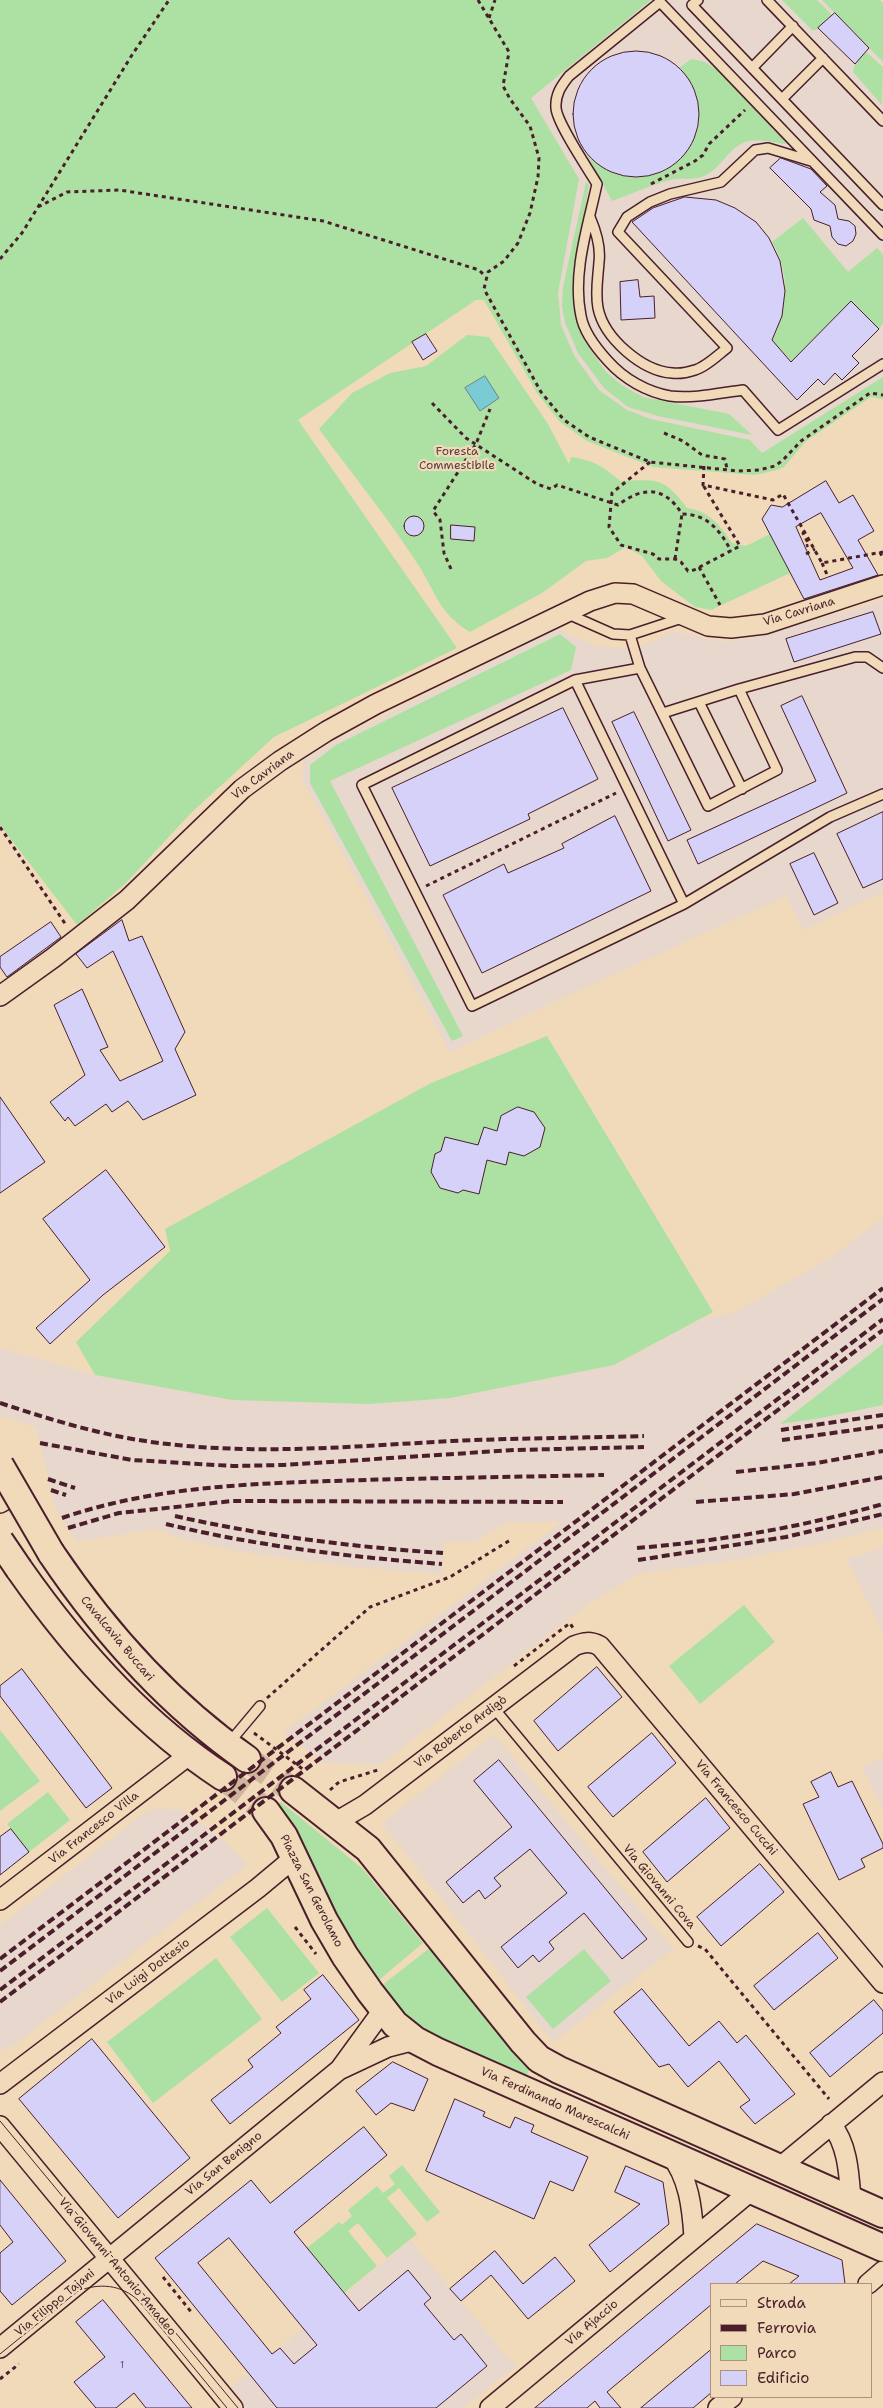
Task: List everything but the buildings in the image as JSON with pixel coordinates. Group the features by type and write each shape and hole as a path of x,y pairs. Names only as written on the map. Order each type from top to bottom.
{"street":[{"name":"Via Cavriana","path":"0,996 127,900 242,789 280,761 376,704 565,612 605,595 623,592 633,594 708,626 731,628 765,624 883,585"},
{"name":"Cavalcavia Buccari","path":"0,1465 8,1498 51,1553 96,1616 149,1677 193,1718 238,1743"},
{"path":"0,1541 19,1569 89,1658 146,1718 189,1755 223,1777"},
{"name":"Via Roberto Ardigò","path":"336,1822 365,1805 574,1646 585,1642"},
{"name":"Via Francesco Cucchi","path":"585,1642 600,1646 883,1983"},
{"name":"Via Francesco Villa","path":"0,1900 189,1755"},
{"path":"300,1781 336,1822"},
{"name":"Piazza San Gerolamo","path":"266,1811 284,1836 344,1956 383,2010 395,2024 415,2040"},
{"name":"Via Ferdinando Marescalchi","path":"336,1822 368,1849 523,2042 539,2059 702,2150 752,2190 883,2248"},
{"name":"Via Luigi Dottesio","path":"0,2084 258,1888 294,1858"},
{"name":"Via San Benigno","path":"339,2070 383,2010"},
{"name":"Via Ferdinando Marescalchi","path":"415,2040 438,2052 670,2154 702,2150 779,2168 883,2214"},
{"name":"Via San Benigno","path":"109,2259 339,2070 388,2047 415,2040"},
{"path":"752,2190 883,2082"},
{"path":"831,2124 838,2134 844,2150 851,2200"},
{"name":"Via Giovanni Antonio Amadeo","path":"0,2126 233,2408"},
{"path":"670,2154 679,2165 686,2183 694,2237"},
{"name":"Via Ajaccio","path":"490,2408 752,2190"},
{"name":"Via Filippo Tajani","path":"0,2348 109,2259"},
{"path":"869,2283 883,2271"},
{"path":"718,2408 731,2398"}],"lane":[{"path":"698,0 692,5 883,205"},
{"path":"767,0 883,121"},
{"path":"883,234 660,2 568,76 556,97 557,115 597,184 578,288 581,317 595,346 616,370 644,388 671,396 742,390 778,430 883,364"},
{"path":"752,68 793,26"},
{"path":"782,99 823,58"},
{"path":"590,217 599,248 600,261 596,284 598,310 612,337 623,350 655,369 673,374 697,370 727,348 618,232 627,217 650,202 670,194 721,182 755,150 768,148 813,162"},
{"path":"565,612 614,634 630,636 685,617"},
{"path":"630,636 640,668 708,806 777,770 739,689"},
{"path":"663,713 739,689 855,657 867,657 883,668"},
{"path":"640,668 575,680 362,785 472,1006 684,904 830,817 883,794"},
{"path":"575,680 684,904"},
{"path":"699,702 742,789"},
{"path":"238,1743 260,1706"},
{"name":"Via Giovanni Cova","path":"494,1707 688,1942"}],"path":[{"path":"0,259 22,233 132,55 169,0"},
{"path":"478,0 509,52 503,86 530,126 538,158 535,193 524,229 512,252 485,276 484,289 541,392 564,420 589,437 650,462 704,466 726,470 759,470 775,466 801,441 870,393 883,395"},
{"path":"490,18 495,0"},
{"path":"651,184 695,162 703,155 709,144 754,100"},
{"path":"38,207 67,192 119,190 323,221 479,270 485,276"},
{"path":"432,403 466,438 537,484 552,488 557,485 618,505 630,495 641,492 652,492 675,503 682,514 675,559"},
{"path":"451,568 444,553 440,520 433,511 476,444 490,408"},
{"path":"664,433 683,441 702,455 725,458 726,470"},
{"path":"650,462 612,493 609,527 621,545 653,554 659,559 675,559 681,562 688,571 740,546 703,485 704,466"},
{"path":"703,485 773,500 783,494 794,510 828,577"},
{"path":"682,514 692,514 703,518 715,527 731,551"},
{"path":"805,532 803,533 809,545 806,546"},
{"path":"806,554 814,549"},
{"path":"822,563 881,552 883,559"},
{"path":"699,567 720,605"},
{"path":"415,891 628,788"},
{"path":"0,827 76,940"},
{"path":"260,1706 370,1607 450,1577 512,1539"},
{"path":"507,1671 570,1623"},
{"path":"238,1743 268,1742 300,1781"},
{"path":"330,1790 339,1782 383,1768"},
{"path":"322,1784 337,1795"},
{"path":"295,1927 319,1957"},
{"name":"Via Giovanni Cova","path":"688,1942 705,1949 829,2099"},
{"path":"163,2277 192,2313"},
{"path":"0,2379 19,2364"}],"shaded area":[{"path":"651,0 822,0 883,62 883,377 762,453 750,440 651,419 619,406 594,383 570,348 561,325 558,301 560,277 531,98"},
{"path":"883,601 883,892 803,930 786,896 545,1006 450,1053 303,780 303,761 336,740 557,629 593,645 635,650 673,631 722,642 756,637"},
{"path":"883,1218 883,1344 781,1423 821,1418 883,1405 883,1528 809,1546 717,1563 638,1574 587,1605 380,1765 325,1763 283,1733 562,1522 507,1522 474,1542 444,1541 442,1574 352,1567 236,1551 175,1537 160,1529 76,1541 54,1505 37,1428 0,1416 0,1348 95,1375 232,1400 450,1398 614,1365 703,1318 734,1313 830,1258"},
{"path":"883,1548 883,1633 847,1559"},
{"path":"494,1735 673,1949 553,2042 382,1823"},
{"path":"883,1757 883,1810 862,1767"},
{"path":"150,1809 183,1810 224,1841 248,1864 13,2046 0,2050 0,1925"},
{"path":"410,2240 507,2357 517,2365 464,2408 239,2408 226,2392"}],"green space":[{"path":"0,0 651,0 531,98 579,179 558,293 561,325 574,355 599,390 627,410 651,419 750,440 762,453 883,377 883,399 871,397 806,441 784,467 777,470 755,475 653,467 587,441 560,422 537,393 484,300 476,300 298,420 457,648 274,737 190,814 126,883 77,925 0,825"},
{"path":"782,0 817,0 832,15 816,30 812,30"},
{"path":"822,0 880,0 883,3 883,62"},
{"path":"866,52 883,67 882,105 853,72 855,64"},
{"path":"691,59 705,62 718,70 787,144 761,141 745,142 734,149 715,169 704,176 666,181 612,201 587,155 611,172 636,177 659,172 679,159 693,140 699,117 695,92 679,68"},
{"path":"586,182 589,185 573,286 576,317 586,343 606,372 623,386 643,397 729,414 752,435 658,416 628,407 604,388 578,353 565,323 562,306 563,287"},
{"path":"803,218 848,272 877,248 883,254 883,323 879,329 851,301 796,357 797,367 772,340 784,304 785,278 778,254 772,242"},
{"name":"Foresta Commestibile","path":"467,335 489,337 548,424 569,464 571,457 578,458 597,464 620,481 643,480 665,485 672,490 687,508 702,512 713,520 732,543 746,546 770,534 790,573 711,610 695,607 661,581 642,556 626,547 607,558 586,561 542,593 470,632 460,625 445,610 407,548 319,429 352,393 390,373 426,366"},
{"path":"560,634 576,647 571,670 330,781 463,1036 452,1041 310,783 310,765 336,745"},
{"path":"547,1036 713,1312 614,1365 450,1398 369,1404 232,1400 95,1375 76,1342 170,1251 165,1229 431,1083"},
{"path":"883,1344 883,1405 821,1418 780,1424"},
{"path":"744,1605 775,1642 700,1704 669,1666"},
{"path":"0,1730 40,1781 0,1811"},
{"path":"48,1792 70,1820 29,1852 7,1824"},
{"path":"281,1802 363,1869 423,1943 379,1980 344,1931 272,1808"},
{"path":"267,1908 319,1973 282,2002 230,1937"},
{"path":"431,1947 515,2053 531,2066 524,2081 445,2046 403,2016 381,1986"},
{"path":"584,1949 611,1981 553,2029 526,1997"},
{"path":"216,1958 262,2019 153,2103 107,2042"},
{"path":"402,2165 440,2212 427,2222 399,2188 387,2198 417,2234 387,2258 358,2223 348,2231 377,2266 344,2293 307,2248 339,2222 342,2225 352,2216 348,2210 377,2186 383,2193 395,2184 389,2176"}],"water":[{"path":"485,376 499,398 480,411 465,388"}],"tunnel":[{"path":"247,1759 293,1790"},
{"path":"223,1777 266,1811"}],"tram line":[{"path":"0,2121 238,2408"},
{"path":"0,2354 78,2291 102,2286 117,2288 132,2295 139,2301 227,2408"}],"railway":[{"path":"0,1959 883,1288"},
{"path":"0,1971 883,1299"},
{"path":"0,1990 883,1319"},
{"path":"0,2002 883,1330"},
{"path":"0,1403 62,1422 125,1438 168,1444 239,1449 644,1436"},
{"path":"781,1430 883,1415"},
{"path":"782,1440 883,1426"},
{"path":"40,1443 132,1460 233,1466 284,1465 514,1450 644,1447"},
{"path":"736,1472 817,1463 883,1451"},
{"path":"62,1518 128,1500 195,1489 229,1486 365,1480 604,1475"},
{"path":"696,1502 794,1494 883,1477"},
{"path":"48,1479 75,1488"},
{"path":"51,1490 66,1495"},
{"path":"68,1528 119,1513 232,1501 563,1502"},
{"path":"637,1548 761,1532 822,1520 883,1504"},
{"path":"638,1560 786,1537 883,1514"},
{"path":"175,1516 309,1540 443,1553"},
{"path":"166,1524 234,1539 303,1550 442,1564"}]}
